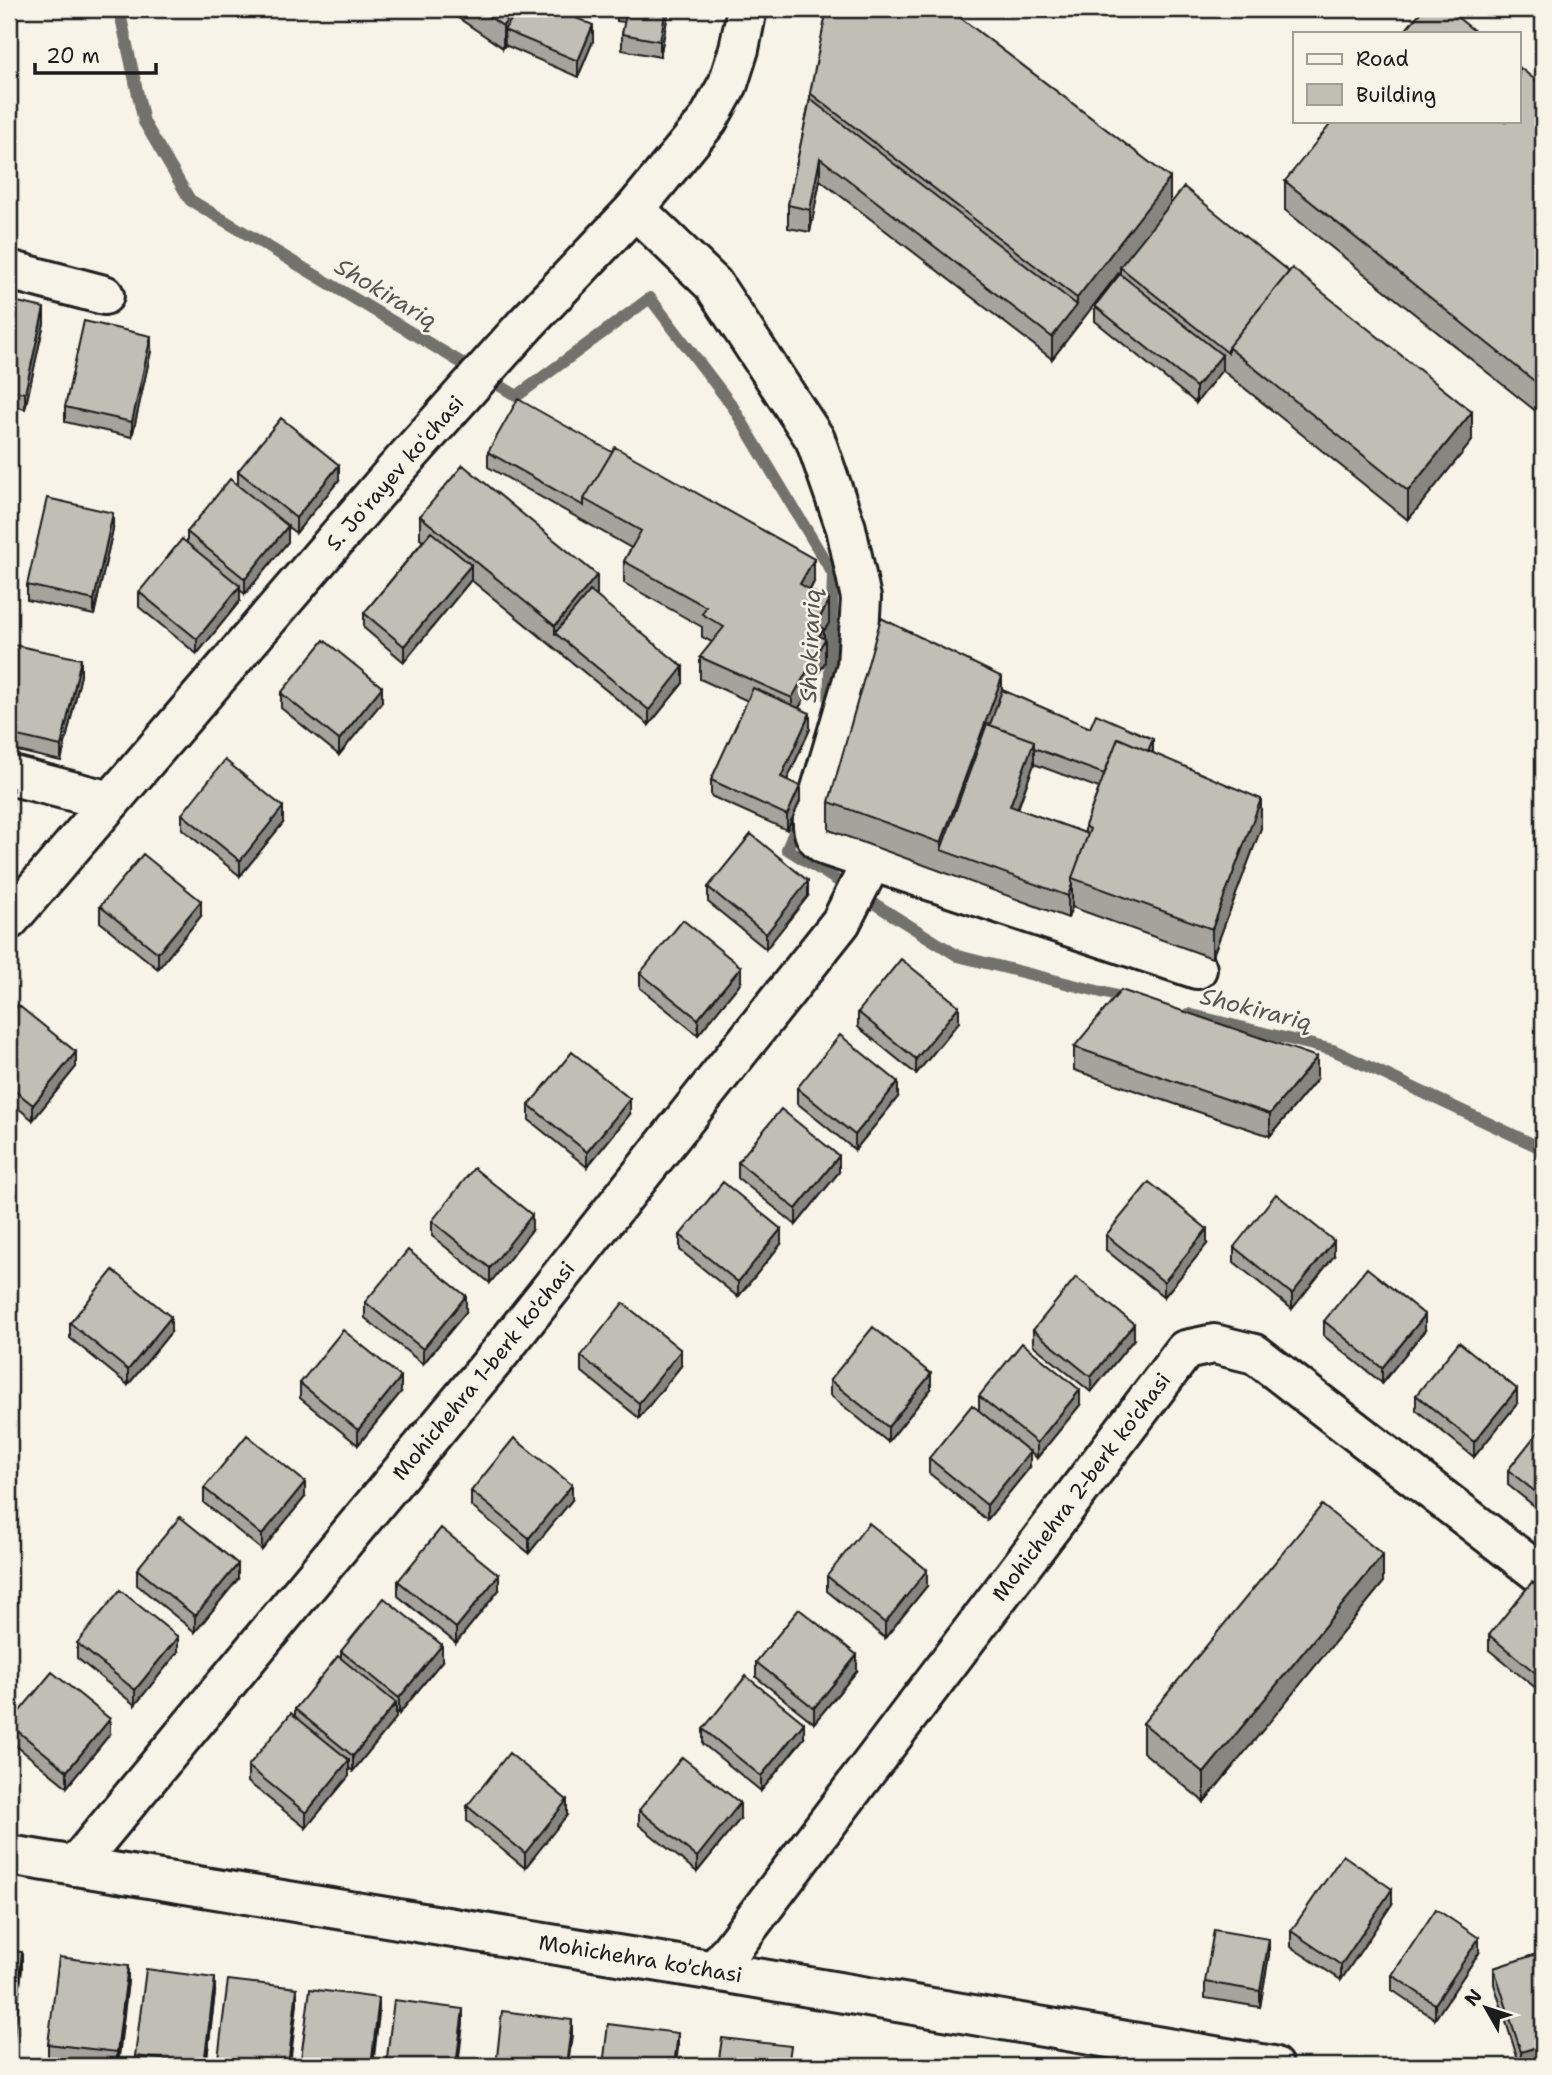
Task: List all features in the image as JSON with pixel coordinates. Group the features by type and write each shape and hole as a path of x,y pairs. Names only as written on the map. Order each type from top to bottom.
{"street":[{"name":"S. Joʻrayev koʻchasi","path":"9,920 392,474 525,325 635,209 708,120 728,84 747,9"},
{"path":"635,209 712,284 815,439 846,528 861,598 857,666 813,816 812,832 819,841 829,847 1197,969"},
{"path":"9,270 104,295"},
{"path":"9,775 110,801"},
{"name":"Mohichehra 1-berk ko'chasi","path":"75,1866 559,1279 841,922 872,861"},
{"name":"Mohichehra 2-berk ko'chasi","path":"715,1971 1185,1350 1214,1344 1255,1354 1543,1576"},
{"name":"Mohichehra ko'chasi","path":"9,1855 1273,2066"}],"building":[{"path":"478,9 514,9 503,26"},
{"path":"519,9 555,9 593,25 578,61 504,30"},
{"path":"627,9 666,9 660,41 622,34"},
{"path":"827,9 949,9 1170,178 1077,298 810,93"},
{"path":"1423,9 1447,9 1476,32 1404,32"},
{"path":"1520,68 1543,86 1543,388 1285,181 1332,122 1520,122"},
{"path":"810,99 1077,305 1052,337 820,158 810,210 788,205"},
{"path":"1184,187 1289,272 1228,347 1228,353 1120,267"},
{"path":"1292,268 1472,412 1408,491 1228,347"},
{"path":"1120,274 1222,355 1196,387 1095,306"},
{"path":"9,300 44,308 25,393 9,390"},
{"path":"84,321 151,336 132,422 65,407"},
{"path":"518,399 612,452 584,499 584,506 488,452"},
{"path":"281,418 339,465 296,518 238,471"},
{"path":"615,447 814,559 800,584 829,601 816,624 824,629 819,636 825,639 792,698 700,657 724,627 702,614 706,607 624,561 641,531 584,499"},
{"path":"463,465 597,575 555,626 420,516"},
{"path":"230,479 288,526 245,579 187,532"},
{"path":"47,498 113,513 94,600 27,585"},
{"path":"431,532 471,565 404,646 364,613"},
{"path":"182,539 240,586 197,639 139,592"},
{"path":"590,591 683,667 649,710 555,633"},
{"path":"881,618 1002,677 941,843 829,802"},
{"path":"324,640 382,687 339,740 281,693"},
{"path":"14,645 81,659 61,746 9,734 9,668"},
{"path":"753,688 810,713 781,777 800,786 787,815 711,780"},
{"path":"1002,690 1090,728 1096,714 1153,739 1148,751 1118,738 1104,774 1034,748 1034,741 990,725"},
{"path":"987,724 1034,741 1010,806 1088,834 1068,896 941,850"},
{"path":"1118,738 1261,799 1212,929 1072,878 1090,829 1085,826"},
{"path":"225,760 283,807 240,861 182,814"},
{"path":"9,787 13,788 9,808"},
{"path":"751,834 808,881 766,934 708,887"},
{"path":"143,854 201,901 158,953 100,906"},
{"path":"683,920 741,967 698,1019 640,973"},
{"path":"901,959 959,1006 916,1059 858,1012"},
{"path":"1121,990 1317,1057 1270,1114 1074,1047"},
{"path":"18,1005 76,1052 33,1105 9,1086 9,1016"},
{"path":"840,1035 898,1082 855,1135 797,1088"},
{"path":"572,1052 630,1099 587,1152 529,1105"},
{"path":"781,1109 839,1156 796,1209 738,1162"},
{"path":"474,1168 532,1215 490,1268 432,1221"},
{"path":"723,1182 781,1229 738,1282 680,1235"},
{"path":"1149,1182 1207,1229 1164,1282 1106,1235"},
{"path":"1276,1194 1334,1241 1292,1294 1234,1247"},
{"path":"408,1250 466,1296 423,1349 365,1302"},
{"path":"1367,1268 1425,1315 1382,1368 1324,1321"},
{"path":"113,1270 171,1317 128,1370 70,1323"},
{"path":"1076,1277 1134,1324 1091,1377 1033,1330"},
{"path":"623,1303 681,1350 639,1403 581,1356"},
{"path":"873,1327 931,1374 888,1427 830,1380"},
{"path":"343,1330 401,1377 358,1430 300,1383"},
{"path":"1459,1342 1517,1389 1474,1442 1416,1395"},
{"path":"1022,1343 1080,1390 1037,1443 979,1396"},
{"path":"972,1405 1030,1452 987,1505 929,1458"},
{"path":"1543,1426 1543,1498 1508,1470"},
{"path":"247,1435 305,1482 262,1535 204,1488"},
{"path":"514,1438 572,1485 529,1538 471,1491"},
{"path":"1322,1505 1383,1555 1204,1773 1143,1723"},
{"path":"180,1517 238,1564 195,1616 137,1569"},
{"path":"869,1523 927,1570 885,1623 827,1576"},
{"path":"441,1528 499,1575 456,1628 398,1581"},
{"path":"1532,1582 1543,1591 1543,1679 1489,1635"},
{"path":"120,1590 178,1637 135,1690 77,1643"},
{"path":"384,1598 442,1645 399,1698 341,1651"},
{"path":"799,1609 857,1655 814,1708 756,1662"},
{"path":"338,1656 396,1703 353,1756 295,1709"},
{"path":"52,1672 110,1719 67,1771 9,1724"},
{"path":"746,1676 804,1723 761,1776 703,1729"},
{"path":"291,1713 349,1760 306,1813 248,1766"},
{"path":"509,1753 567,1800 525,1853 467,1806"},
{"path":"682,1757 740,1803 697,1857 639,1810"},
{"path":"1343,1855 1392,1889 1341,1965 1291,1931"},
{"path":"1436,1909 1479,1938 1435,2004 1392,1975"},
{"path":"1214,1930 1269,1939 1260,1991 1205,1982"},
{"path":"9,1951 22,1952 12,2039 9,2038"},
{"path":"1543,1952 1543,2045 1521,2052 1494,1968"},
{"path":"59,1957 128,1966 117,2052 48,2044"},
{"path":"146,1969 215,1978 204,2064 135,2056"},
{"path":"228,1980 297,1988 288,2066 217,2066"},
{"path":"310,1989 379,1998 371,2066 300,2066"},
{"path":"394,2000 463,2009 456,2066 386,2066"},
{"path":"502,2011 572,2020 566,2066 496,2066"},
{"path":"608,2024 678,2033 674,2066 603,2066"},
{"path":"722,2038 791,2046 788,2066 718,2066"}],"waterway":[{"name":"Shokirariq","path":"119,9 144,122 190,200 517,396 650,298 733,407 833,574 829,707"},
{"name":"Shokirariq","path":"800,818 787,849 958,956 1129,999"},
{"name":"Shokirariq","path":"1188,1014 1333,1050 1543,1149"}]}
